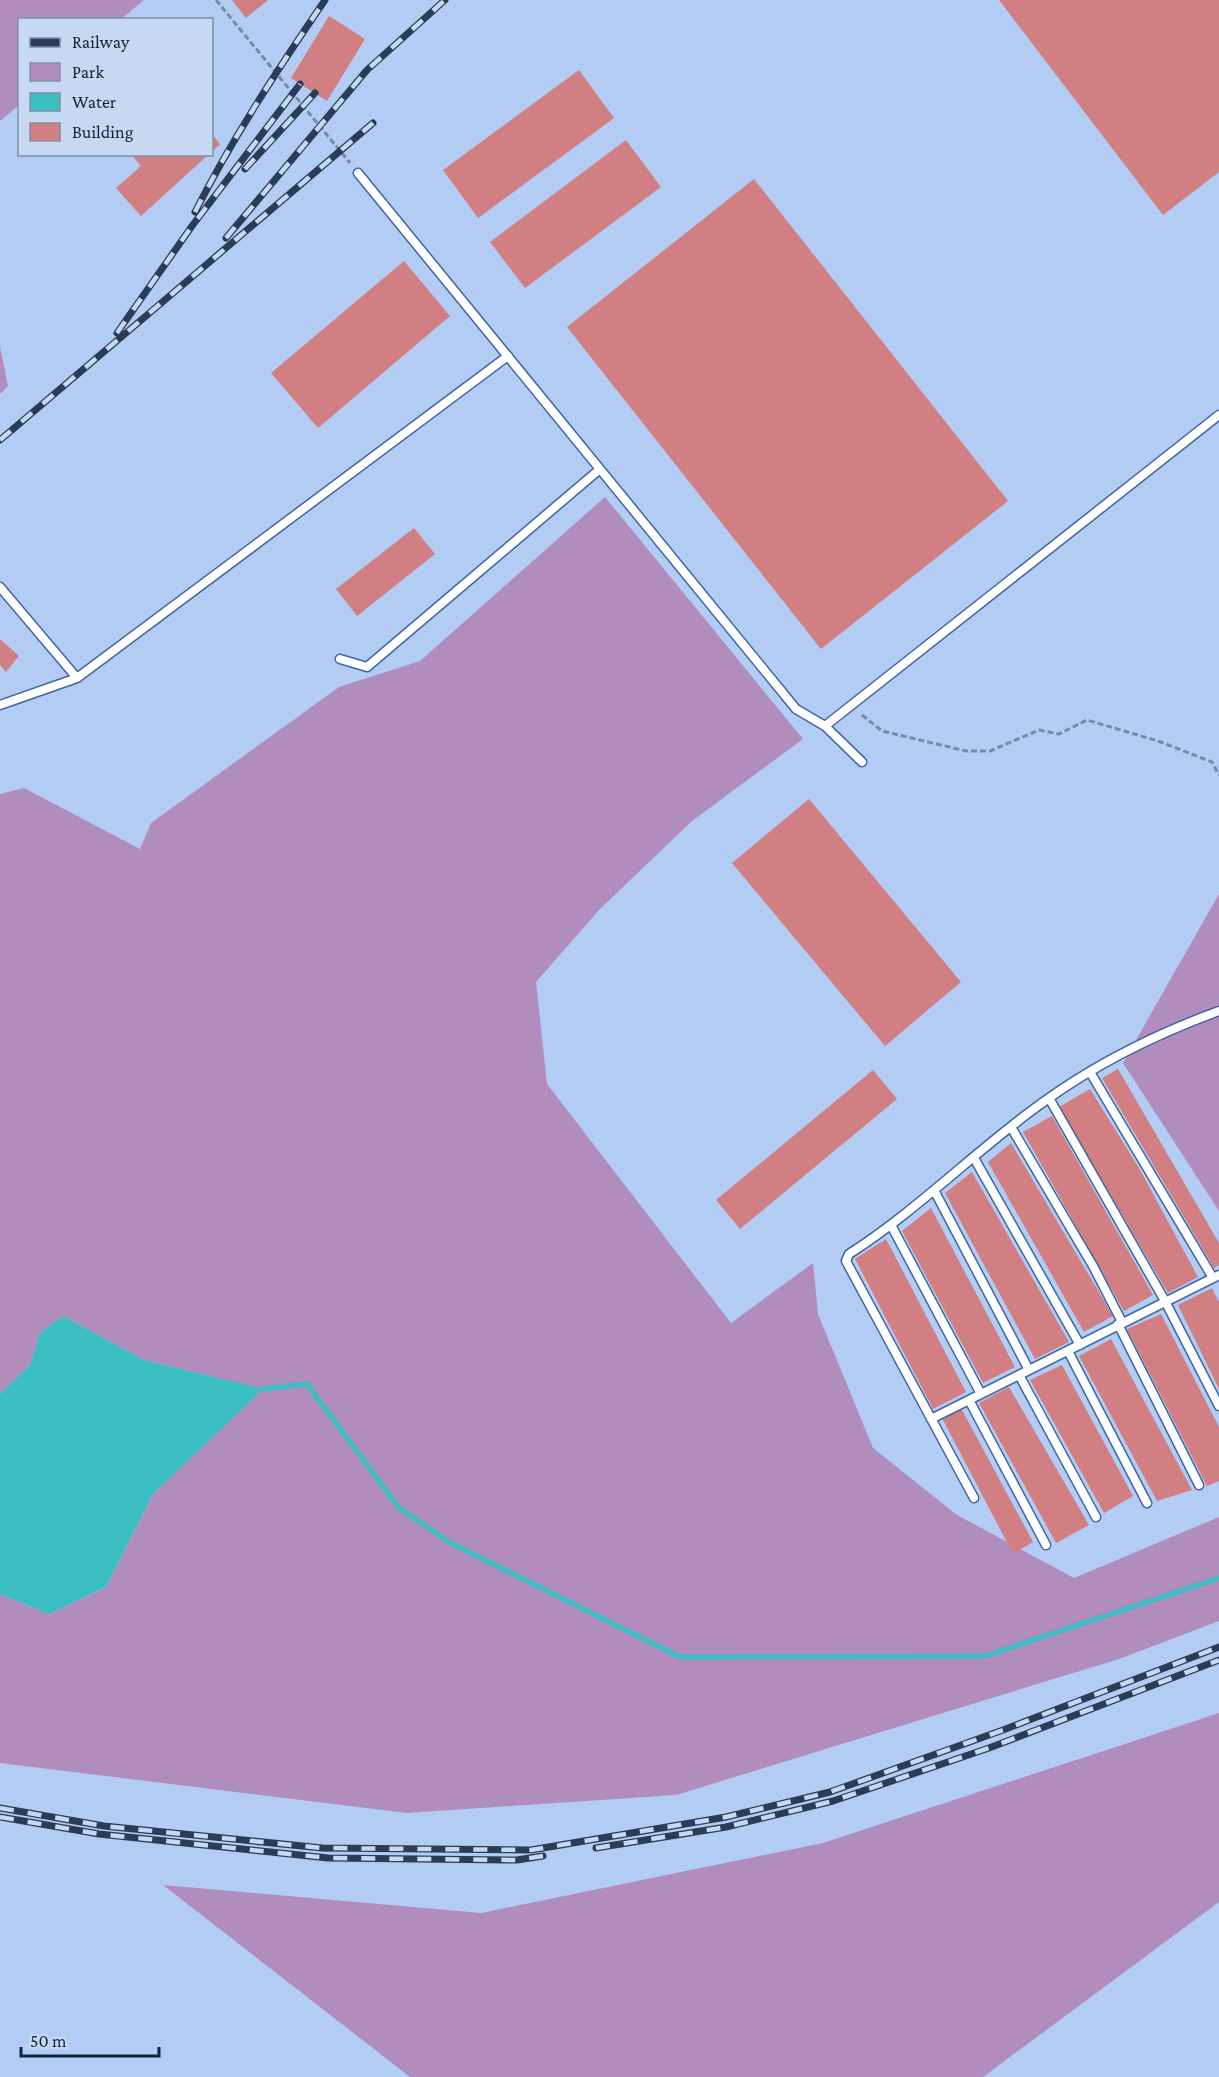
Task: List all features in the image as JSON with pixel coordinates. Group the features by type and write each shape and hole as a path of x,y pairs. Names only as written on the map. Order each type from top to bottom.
{"lane":[{"path":"358,173 796,709 825,726 862,762"},
{"path":"0,705 77,678 508,356"},
{"path":"825,726 1219,415"},
{"path":"340,659 367,667 600,469"},
{"path":"0,587 77,678"},
{"path":"974,1497 846,1265 849,1254 891,1225 1049,1098 1140,1042 1219,1011"},
{"path":"931,1419 1217,1276 1090,1072"},
{"path":"1049,1098 1165,1301 1219,1406"},
{"path":"1011,1127 1093,1266 1199,1485"},
{"path":"974,1158 1080,1345"},
{"path":"934,1191 1029,1370"},
{"path":"891,1225 981,1394"},
{"path":"1068,1351 1146,1503"},
{"path":"1019,1375 1096,1517"},
{"path":"969,1400 1046,1545"}],"path":[{"path":"216,0 358,173"},
{"path":"851,706 882,731 966,751 990,751 1039,730 1059,734 1087,720 1158,741 1212,762 1219,775"}],"green space":[{"path":"0,0 144,0 122,18 18,18 18,106 0,121"},
{"path":"0,347 8,386 0,394"},
{"path":"605,497 803,739 692,821 599,910 536,982 547,1084 731,1323 813,1263 818,1314 873,1448 957,1515 1074,1578 1219,1517 1219,1621 1119,1659 676,1795 407,1813 0,1763 0,1594 49,1614 106,1587 153,1494 262,1389 144,1360 63,1316 40,1333 30,1365 0,1394 0,794 24,788 140,849 151,823 339,687 420,661"},
{"path":"1219,894 1219,1211 1123,1063"},
{"path":"1219,1713 1219,1902 983,2077 410,2077 163,1885 481,1913 823,1843"}],"water":[{"path":"63,1316 144,1360 263,1389 153,1494 106,1587 49,1614 0,1594 0,1394 30,1365 40,1333"}],"building":[{"path":"232,0 268,0 246,18"},
{"path":"999,0 1219,0 1219,172 1163,215"},
{"path":"329,16 365,39 327,101 291,78"},
{"path":"579,70 614,118 478,218 443,170"},
{"path":"213,135 220,144 213,151"},
{"path":"626,140 661,187 525,288 490,242"},
{"path":"133,156 207,156 141,216 116,188 141,166"},
{"path":"754,179 1008,501 821,649 567,327"},
{"path":"404,261 450,316 318,428 271,373"},
{"path":"414,528 435,554 357,616 336,589"},
{"path":"0,639 19,656 6,672 0,665"},
{"path":"809,799 961,982 885,1046 732,863"},
{"path":"1118,1069 1219,1243 1219,1265 1214,1268 1102,1078"},
{"path":"873,1070 897,1099 740,1229 716,1200"},
{"path":"1090,1089 1139,1168 1198,1277 1168,1293 1059,1107"},
{"path":"1052,1116 1153,1295 1124,1311 1023,1132"},
{"path":"1011,1143 1113,1316 1084,1332 988,1162"},
{"path":"972,1172 1069,1342 1035,1359 945,1193"},
{"path":"931,1208 1015,1367 983,1383 902,1231"},
{"path":"886,1239 966,1392 933,1409 855,1259"},
{"path":"1212,1288 1219,1302 1219,1389 1178,1305"},
{"path":"1161,1314 1219,1427 1219,1481 1207,1486 1127,1329"},
{"path":"1111,1339 1192,1490 1157,1501 1079,1356"},
{"path":"1062,1365 1133,1496 1104,1513 1030,1380"},
{"path":"1009,1387 1089,1525 1056,1543 979,1403"},
{"path":"961,1408 1033,1542 1013,1554 942,1418"}],"waterway":[{"path":"263,1389 307,1384 399,1508 449,1542 680,1657 985,1656 1219,1578"}],"railway":[{"path":"195,212 257,104 325,0"},
{"path":"226,238 367,70 445,0"},
{"path":"117,333 192,226 300,84"},
{"path":"245,169 315,93"},
{"path":"0,440 373,123"},
{"path":"0,1808 104,1826 322,1848 531,1850 726,1817 830,1792 1003,1730 1219,1647"},
{"path":"596,1848 726,1827 833,1801 989,1748 1219,1660"},
{"path":"0,1817 99,1834 328,1858 517,1860 543,1856"}]}
